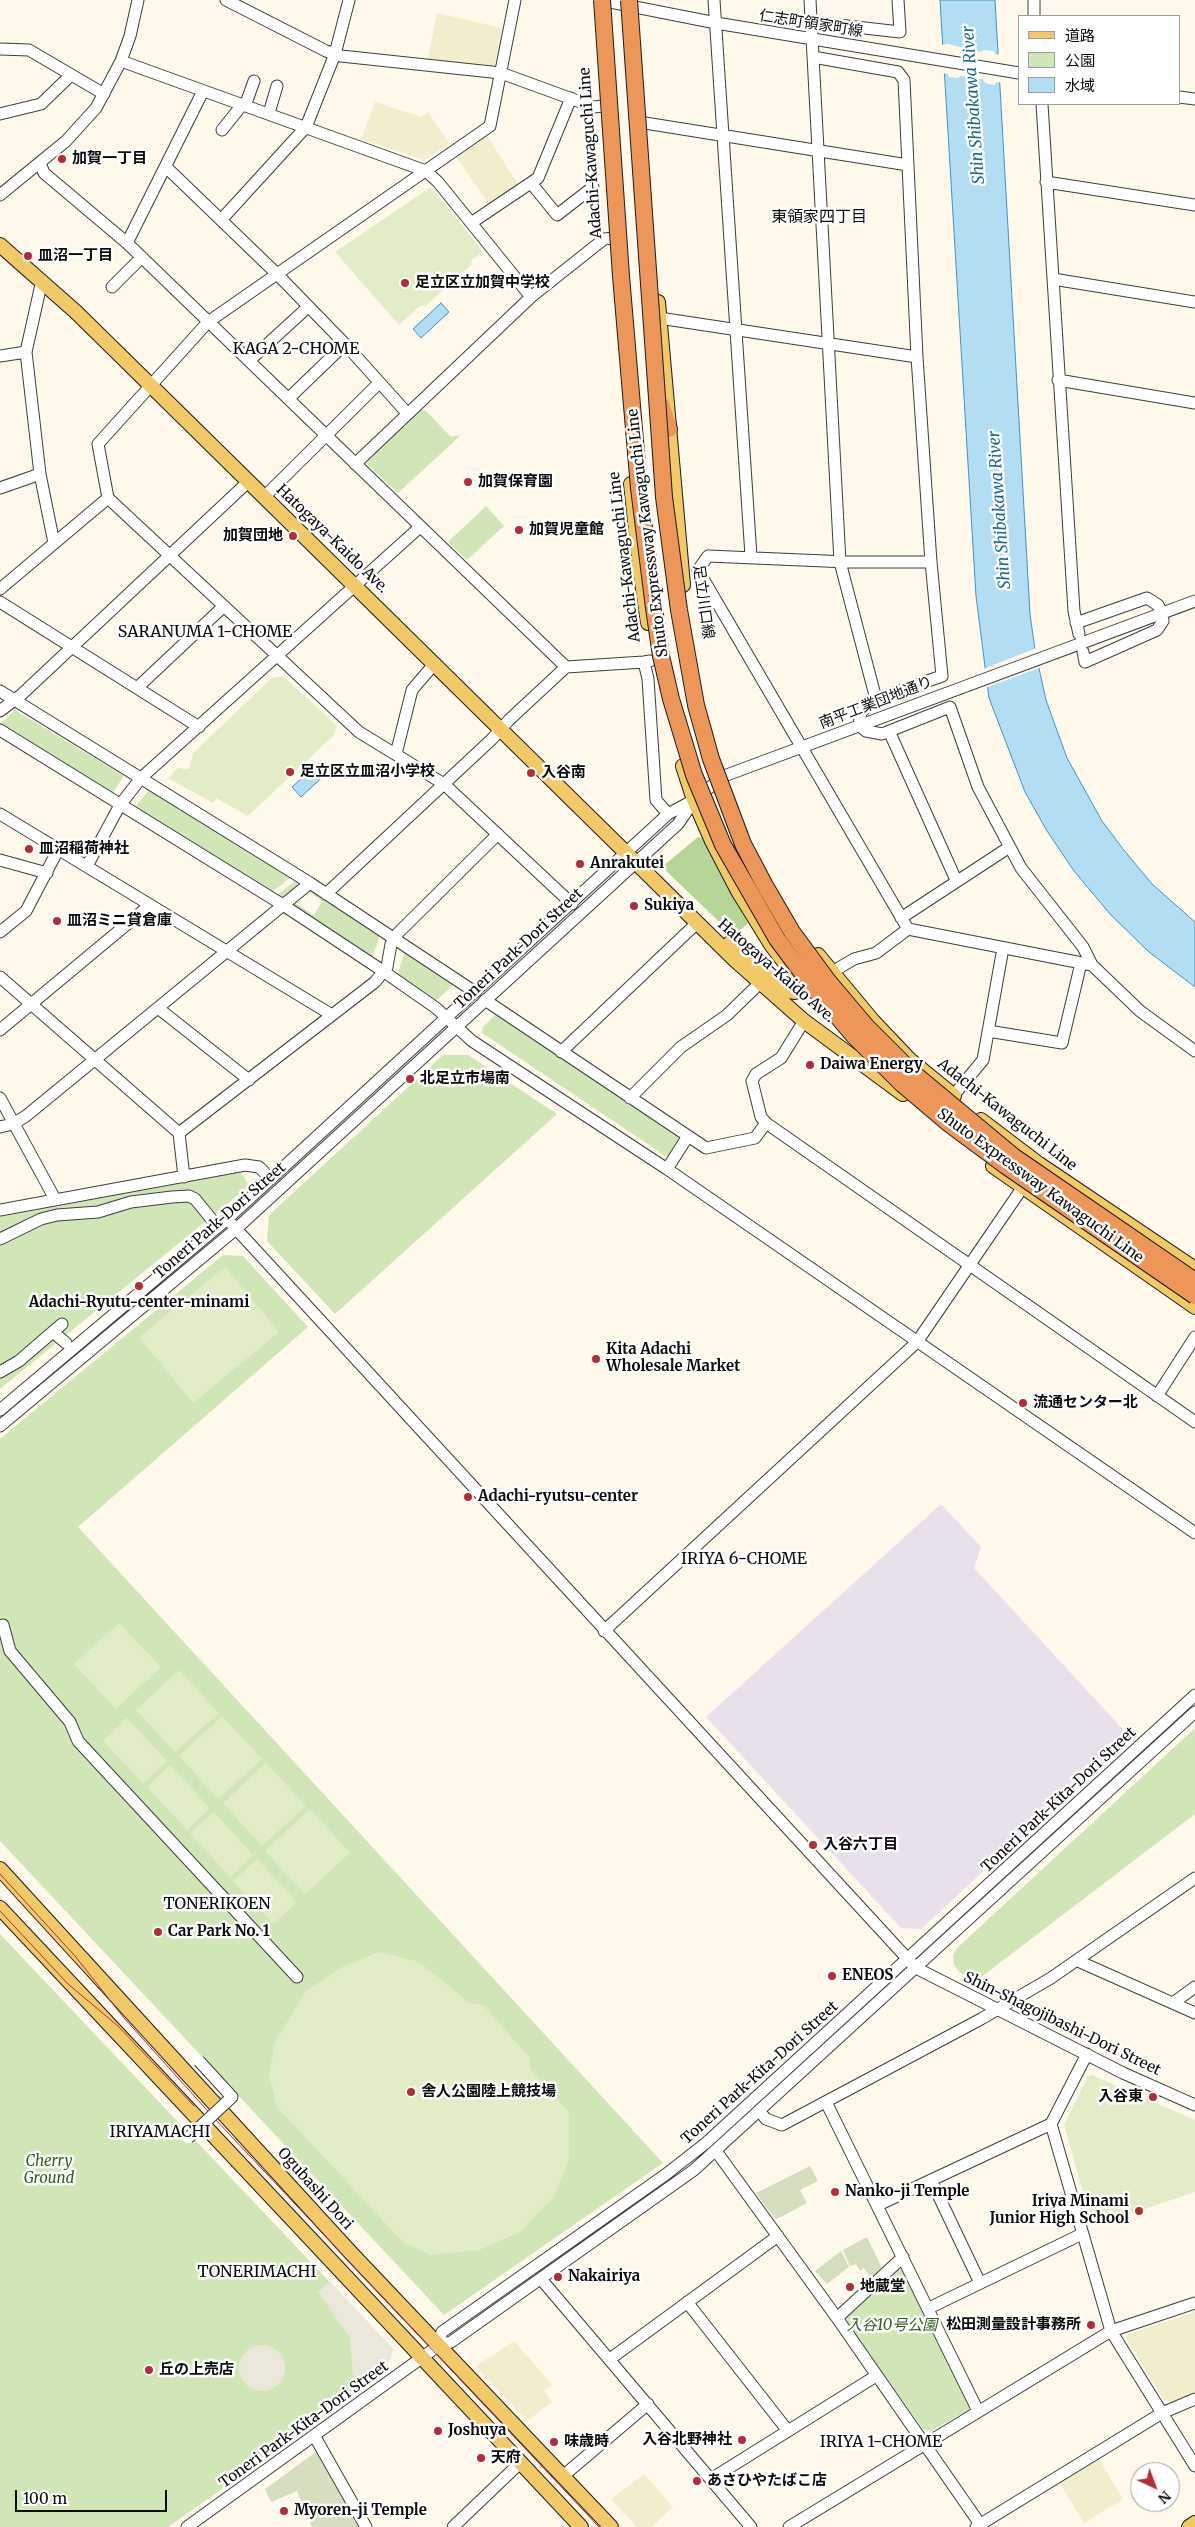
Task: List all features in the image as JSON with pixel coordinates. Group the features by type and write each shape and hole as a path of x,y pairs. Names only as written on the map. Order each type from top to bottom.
{"highway":[{"name":"Shuto Expressway Kawaguchi Line","path":"601,0 635,441 654,608 661,656 671,699 710,815 748,891 777,939 815,990 854,1036 902,1084 948,1123 1006,1166 1195,1296"},
{"path":"612,0 638,309 647,355 668,429"},
{"path":"621,0 638,309 627,433"},
{"name":"Shuto Expressway Kawaguchi Line","path":"634,2 664,497 679,610 696,705 711,759 743,844 792,932 828,981 866,1026 912,1072 1014,1156 1195,1281"}],"main road":[{"name":"Adachi-Kawaguchi Line","path":"596,0 627,433 649,661 694,800 712,841 738,892 772,946 805,990 877,1069 903,1094 1022,1188 1195,1307"},
{"path":"634,2 668,429"},
{"name":"Hatogaya-Kaido Ave.","path":"0,245 42,280 265,496 760,983 804,1021 903,1094"},
{"name":"足立川口線","path":"668,429 683,585 693,650 700,692 724,776"},
{"name":"Adachi-Kawaguchi Line","path":"724,776 740,818 769,879 797,925 832,972 910,1060 1039,1164 1195,1269"},
{"name":"Hatogaya-Kaido Ave.","path":"632,857 782,988 795,992 805,990 832,972"},
{"name":"Ogubashi Dori","path":"0,1869 438,2346 611,2527"},
{"path":"0,1908 581,2527"},
{"path":"1189,2527 1195,2523"}],"street":[{"path":"0,195 40,163 85,122 104,94 121,62 130,36 138,0"},
{"path":"226,0 335,54 501,73 594,107 603,106"},
{"path":"221,220 306,127 335,54 350,0"},
{"path":"516,0 490,126 208,322 98,444 108,498 359,732 444,784 572,904"},
{"name":"仁志町領家町線","path":"601,0 634,2 716,23 1018,72"},
{"path":"714,0 750,556"},
{"path":"810,0 840,562 876,699"},
{"path":"812,22 900,32 898,0"},
{"path":"1034,0 1034,15"},
{"path":"0,49 29,50 104,94"},
{"path":"813,57 898,72 904,80 917,357 931,562 942,676 876,699 861,712 860,725 866,731 882,734 950,707 978,787 1008,848 1047,904 1084,947 1086,964 1062,1044 988,1032"},
{"path":"121,62 426,171 472,223 531,297"},
{"path":"0,114 41,104 71,75"},
{"path":"222,130 244,105 254,81"},
{"path":"269,114 277,86"},
{"path":"127,243 203,91"},
{"path":"1180,97 1195,99"},
{"path":"472,223 538,178 571,98"},
{"path":"1042,105 1074,611 1078,628 1147,598 1158,605 1163,621 1157,630 1084,657"},
{"path":"645,123 908,166"},
{"path":"40,163 44,173 142,257 566,667"},
{"path":"166,167 277,274 345,344 407,413"},
{"path":"1046,182 1195,205"},
{"path":"531,183 557,216 593,187"},
{"path":"355,464 531,297 604,239 614,238"},
{"path":"112,287 142,257"},
{"path":"1052,279 1195,302"},
{"path":"42,280 26,352 40,474 54,543"},
{"path":"250,360 308,307"},
{"path":"660,318 917,357"},
{"path":"288,399 345,344"},
{"path":"0,356 26,352"},
{"path":"1058,380 1195,403"},
{"path":"265,496 379,383"},
{"path":"0,488 40,474"},
{"path":"0,711 72,648 249,481"},
{"path":"0,588 108,498"},
{"path":"87,866 120,805 141,778 420,527"},
{"path":"931,562 840,562 750,556 708,556 698,570 908,929 1086,964 1140,1012 1195,1051"},
{"path":"1162,613 1195,601"},
{"path":"0,602 199,727"},
{"path":"138,687 224,606"},
{"name":"南平工業団地通り","path":"694,800 724,776 1162,613"},
{"path":"326,894 566,667 649,661 648,679 656,800 668,814"},
{"path":"396,754 412,690 435,663"},
{"path":"0,691 310,883 475,992"},
{"path":"0,730 283,905 383,971 436,1008 455,1028 667,1169 1195,1533"},
{"path":"889,731 956,880"},
{"name":"Toneri Park-Dori Street","path":"0,1426 236,1229 485,1000 632,857 668,814 694,800"},
{"name":"Toneri Park-Dori Street","path":"0,1410 227,1219 572,904 678,824 694,800"},
{"path":"0,814 332,1015"},
{"path":"179,1133 375,982 383,971 395,938 498,834"},
{"path":"901,918 956,880 1008,848"},
{"path":"0,932 26,911 58,850"},
{"path":"0,860 47,873"},
{"path":"0,1127 13,1124 310,883"},
{"path":"0,1030 150,905"},
{"path":"561,1052 697,923"},
{"path":"832,972 854,959 876,953 908,929"},
{"path":"953,1096 983,1060 1003,948"},
{"path":"0,977 179,1133 184,1177"},
{"path":"630,1098 681,1047 727,1015 760,983"},
{"path":"485,1000 706,1148 755,1138 766,1123"},
{"path":"158,1008 249,1080"},
{"path":"804,1021 781,1058 756,1074 752,1081 761,1117 766,1123 1195,1422"},
{"path":"0,1098 56,1207"},
{"path":"667,1169 688,1136"},
{"path":"0,1239 41,1219 56,1207 184,1177 253,1164 259,1167 271,1180"},
{"path":"604,1631 917,1342 1039,1164"},
{"path":"0,1210 56,1207 98,1212 131,1202 189,1196 195,1199 213,1221"},
{"path":"227,1219 916,1968"},
{"path":"0,1372 19,1361 58,1328 66,1343"},
{"path":"1157,1396 1195,1337"},
{"path":"3,1625 5,1653 70,1722 78,1741 297,1977"},
{"name":"Toneri Park-Kita-Dori Street","path":"438,2346 442,2332 665,2175 706,2143 1195,1695"},
{"name":"Toneri Park-Kita-Dori Street","path":"191,2526 438,2346 451,2342 674,2185 716,2151 1195,1712"},
{"path":"760,2112 766,2119 782,2125 999,2009 1078,1961 1195,1878"},
{"path":"1078,1961 1195,2013"},
{"name":"Shin-Shagojibashi-Dori Street","path":"916,1968 1087,2054 1195,2105"},
{"path":"1173,2003 1195,1987"},
{"path":"878,2205 1051,2124 1087,2054"},
{"path":"188,2138 232,2097 199,2061"},
{"path":"826,2102 978,2410"},
{"path":"1051,2124 1111,2331 1195,2466"},
{"path":"716,2151 837,2318 979,2526 1162,2412 1195,2399"},
{"path":"931,2180 980,2283"},
{"path":"929,2308 1082,2234"},
{"path":"610,2359 778,2236"},
{"path":"837,2318 903,2257"},
{"path":"541,2279 751,2527"},
{"path":"687,2302 788,2432"},
{"path":"789,2527 978,2410 1111,2331 1195,2303"},
{"path":"711,2479 876,2376"},
{"path":"563,2476 648,2404"},
{"path":"315,2437 366,2527"},
{"path":"453,2527 520,2463"}],"shaded area":[{"path":"437,13 502,28 495,64 492,66 428,59"},
{"path":"375,102 421,117 428,112 449,143 424,160 361,139"},
{"path":"487,136 518,184 489,204 456,157"},
{"path":"941,1504 981,1547 974,1568 1129,1736 921,1929 901,1928 706,1717"},
{"path":"330,2281 393,2349 390,2360 354,2390 350,2338 318,2292"},
{"path":"1195,2312 1195,2393 1172,2402 1164,2400 1126,2338 1128,2334"},
{"path":"514,2341 552,2385 544,2391 552,2402 527,2421 476,2366"},
{"path":"257,2345 267,2345 281,2355 285,2368 281,2381 275,2387 267,2391 257,2391 243,2381 239,2373 239,2363 249,2349"},
{"path":"1098,2458 1123,2499 1084,2523 1059,2482"},
{"path":"644,2474 673,2507 651,2527 637,2527 611,2499"}],"green space":[{"path":"431,187 483,251 470,262 472,264 424,307 421,305 399,325 335,252"},
{"path":"420,409 426,411 451,437 461,435 398,493 368,465 368,459 402,427 405,427 408,421"},
{"path":"486,506 504,526 467,560 448,542"},
{"path":"283,676 337,726 334,735 248,816 216,798 213,803 168,778 178,768 189,769 193,753 272,678"},
{"path":"15,710 124,776 112,794 0,724"},
{"path":"149,790 291,877 272,892 135,807"},
{"path":"698,837 702,838 748,923 734,936 662,867"},
{"path":"296,880 297,887 284,897 276,896"},
{"path":"310,889 380,935 372,958 293,906 294,902 314,915 322,901 308,891"},
{"path":"405,952 454,984 436,1001 397,975"},
{"path":"496,1014 678,1135 678,1139 667,1157 482,1033 483,1027"},
{"path":"443,1055 468,1055 557,1114 335,1314 267,1241 269,1215"},
{"path":"241,1172 249,1186 0,1389 0,1217"},
{"path":"223,1255 243,1256 308,1327 78,1527 663,2163 444,2315 0,1841 0,1439"},
{"path":"225,1267 279,1332 193,1403 139,1337"},
{"path":"119,1623 161,1667 116,1709 74,1664"},
{"path":"179,1670 219,1713 175,1752 136,1710"},
{"path":"222,1716 262,1759 218,1799 179,1756"},
{"path":"127,1718 167,1761 143,1783 103,1741"},
{"path":"1195,1728 1195,1814 976,1981 960,1973 954,1965 953,1956 956,1949"},
{"path":"266,1763 306,1806 262,1846 223,1803"},
{"path":"170,1765 210,1808 187,1830 147,1787"},
{"path":"310,1809 350,1853 305,1894 265,1851"},
{"path":"214,1812 253,1855 230,1877 190,1833"},
{"path":"257,1859 297,1902 273,1924 233,1881"},
{"name":"Cherry Ground","path":"0,1934 393,2349 390,2360 354,2390 277,2450 168,2527 0,2527"},
{"name":"舎人公園陸上競技場","path":"379,1952 419,1962 470,2003 483,2005 530,2058 530,2069 569,2112 569,2159 554,2197 520,2232 479,2250 431,2255 404,2243 277,2107 269,2076 274,2044 306,1991 342,1967"},
{"path":"1092,2075 1195,2120 1195,2192 1099,2224 1097,2219 1091,2220 1064,2125 1088,2076"},
{"path":"810,2166 818,2181 800,2190 807,2203 777,2219 773,2217 756,2193"},
{"path":"867,2237 882,2268 871,2279 864,2268 860,2271 856,2264 850,2266 843,2250"},
{"path":"841,2251 849,2267 827,2284 815,2271"},
{"name":"入谷10号公園","path":"895,2269 903,2270 970,2404 969,2410 931,2431 923,2429 847,2323 846,2315"},
{"path":"316,2452 359,2527 312,2527 297,2491 271,2502 265,2489"}],"water":[{"name":"Shin Shibakawa River","path":"940,0 995,0 1030,614 1035,650 1046,700 1067,758 1102,821 1152,884 1195,922 1195,987 1149,952 1110,914 1074,871 1047,831 1025,792 989,698 976,596"},
{"path":"441,303 449,312 421,338 413,329"},
{"path":"321,761 329,771 301,797 292,787"}],"pier":[{"path":"948,44 981,52 983,50 994,51 995,54 1002,55 1003,83 997,82 994,85 985,83 983,79 960,76 958,78 949,77 948,74 942,73 940,45"},
{"path":"1037,648 1042,667 985,688 983,669"}],"tram line":[{"path":"0,1874 75,1956 124,2018 215,2119 599,2527"},
{"path":"0,1911 68,1984 118,2026 194,2106"}],"place":[{"name":"加賀一丁目","path":"62,159"},
{"name":"皿沼一丁目","path":"28,256"},
{"name":"足立区立加賀中学校","path":"405,283"},
{"name":"加賀保育園","path":"468,482"},
{"name":"加賀児童館","path":"519,530"},
{"name":"加賀団地","path":"293,536"},
{"name":"足立区立皿沼小学校","path":"290,772"},
{"name":"入谷南","path":"531,773"},
{"name":"皿沼稲荷神社","path":"29,849"},
{"name":"Anrakutei","path":"580,864"},
{"name":"Sukiya","path":"634,906"},
{"name":"皿沼ミニ貸倉庫","path":"57,921"},
{"name":"Daiwa Energy","path":"810,1065"},
{"name":"北足立市場南","path":"410,1079"},
{"name":"Adachi-Ryutu-center-minami","path":"139,1286"},
{"name":"Kita Adachi Wholesale Market","path":"596,1359"},
{"name":"流通センター北","path":"1023,1403"},
{"name":"Adachi-ryutsu-center","path":"468,1497"},
{"name":"入谷六丁目","path":"813,1845"},
{"name":"Car Park No. 1","path":"158,1932"},
{"name":"ENEOS","path":"832,1976"},
{"name":"舎人公園陸上競技場","path":"411,2092"},
{"name":"入谷東","path":"1153,2097"},
{"name":"Nanko-ji Temple","path":"835,2192"},
{"name":"Iriya Minami Junior High School","path":"1139,2211"},
{"name":"Nakairiya","path":"558,2277"},
{"name":"地蔵堂","path":"850,2287"},
{"name":"松田測量設計事務所","path":"1091,2325"},
{"name":"丘の上売店","path":"149,2370"},
{"name":"Joshuya","path":"438,2431"},
{"name":"入谷北野神社","path":"742,2440"},
{"name":"味歳時","path":"554,2442"},
{"name":"天府","path":"481,2458"},
{"name":"あさひやたばこ店","path":"697,2481"},
{"name":"Myoren-ji Temple","path":"284,2511"}],"district":[{"name":"東領家四丁目","path":"819,217"},
{"name":"KAGA 2-CHOME","path":"296,349"},
{"name":"SARANUMA 1-CHOME","path":"205,632"},
{"name":"IRIYA 6-CHOME","path":"744,1559"},
{"name":"TONERIKOEN","path":"217,1904"},
{"name":"IRIYAMACHI","path":"160,2132"},
{"name":"TONERIMACHI","path":"257,2272"},
{"name":"IRIYA 1-CHOME","path":"881,2442"}]}
